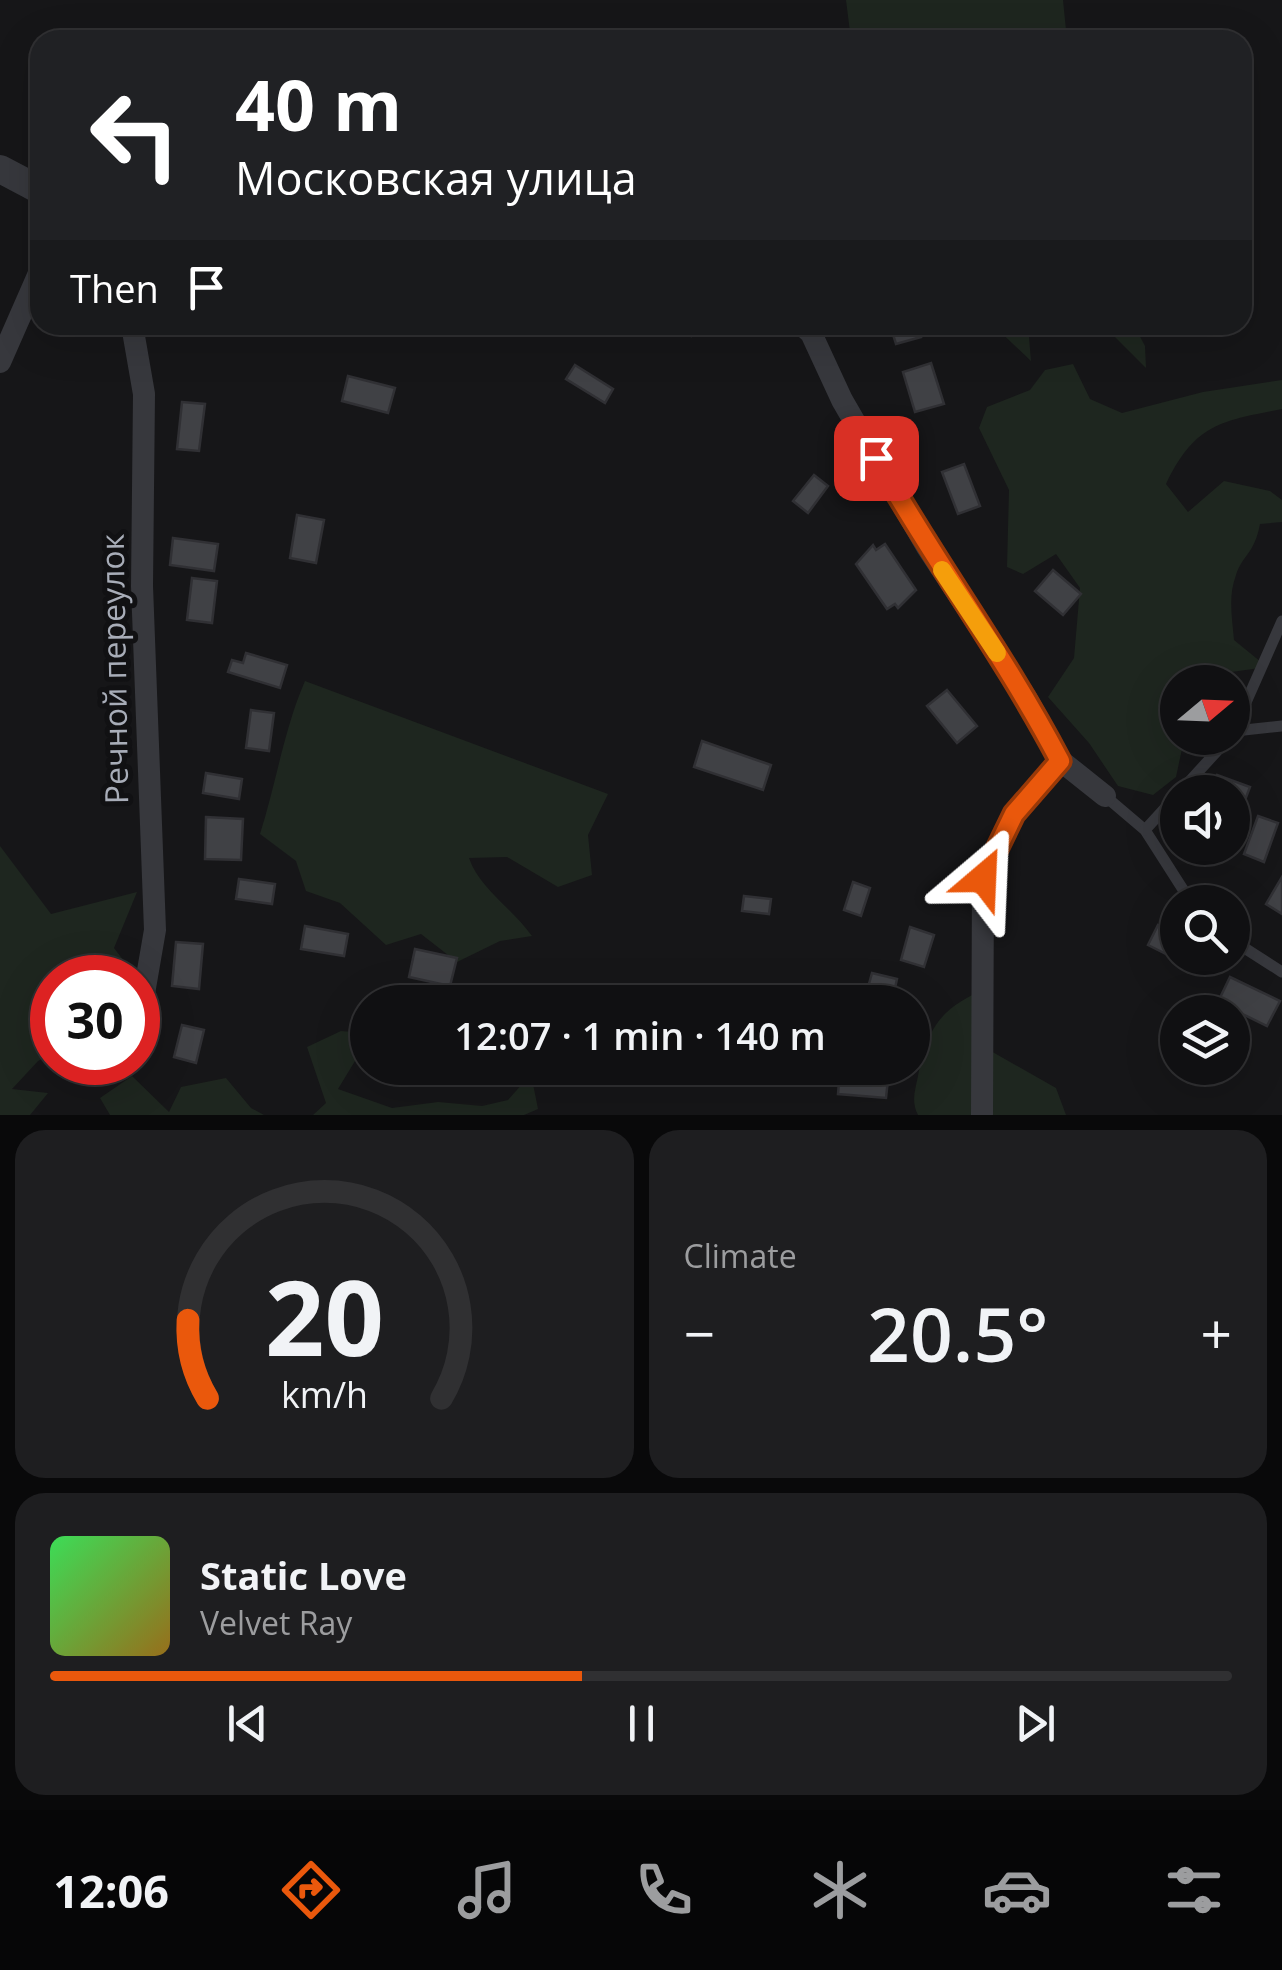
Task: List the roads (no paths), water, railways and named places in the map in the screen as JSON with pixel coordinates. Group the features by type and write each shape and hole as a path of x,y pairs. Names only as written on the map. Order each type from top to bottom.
{"street":[{"path":"0,169 30,185"},
{"path":"0,362 30,294"},
{"name":"Речной переулок","path":"134,335 144,394 142,586 155,930 151,955"},
{"path":"812,335 842,400 927,547 1028,698 1060,761 1106,796"},
{"path":"982,1115 983,878 1014,814 1060,761"}],"lane":[{"path":"1250,694 1282,622"},
{"path":"1250,731 1282,726"},
{"path":"1145,830 1213,755"},
{"path":"1106,796 1145,830 1180,885"},
{"path":"1250,952 1282,972"}]}
